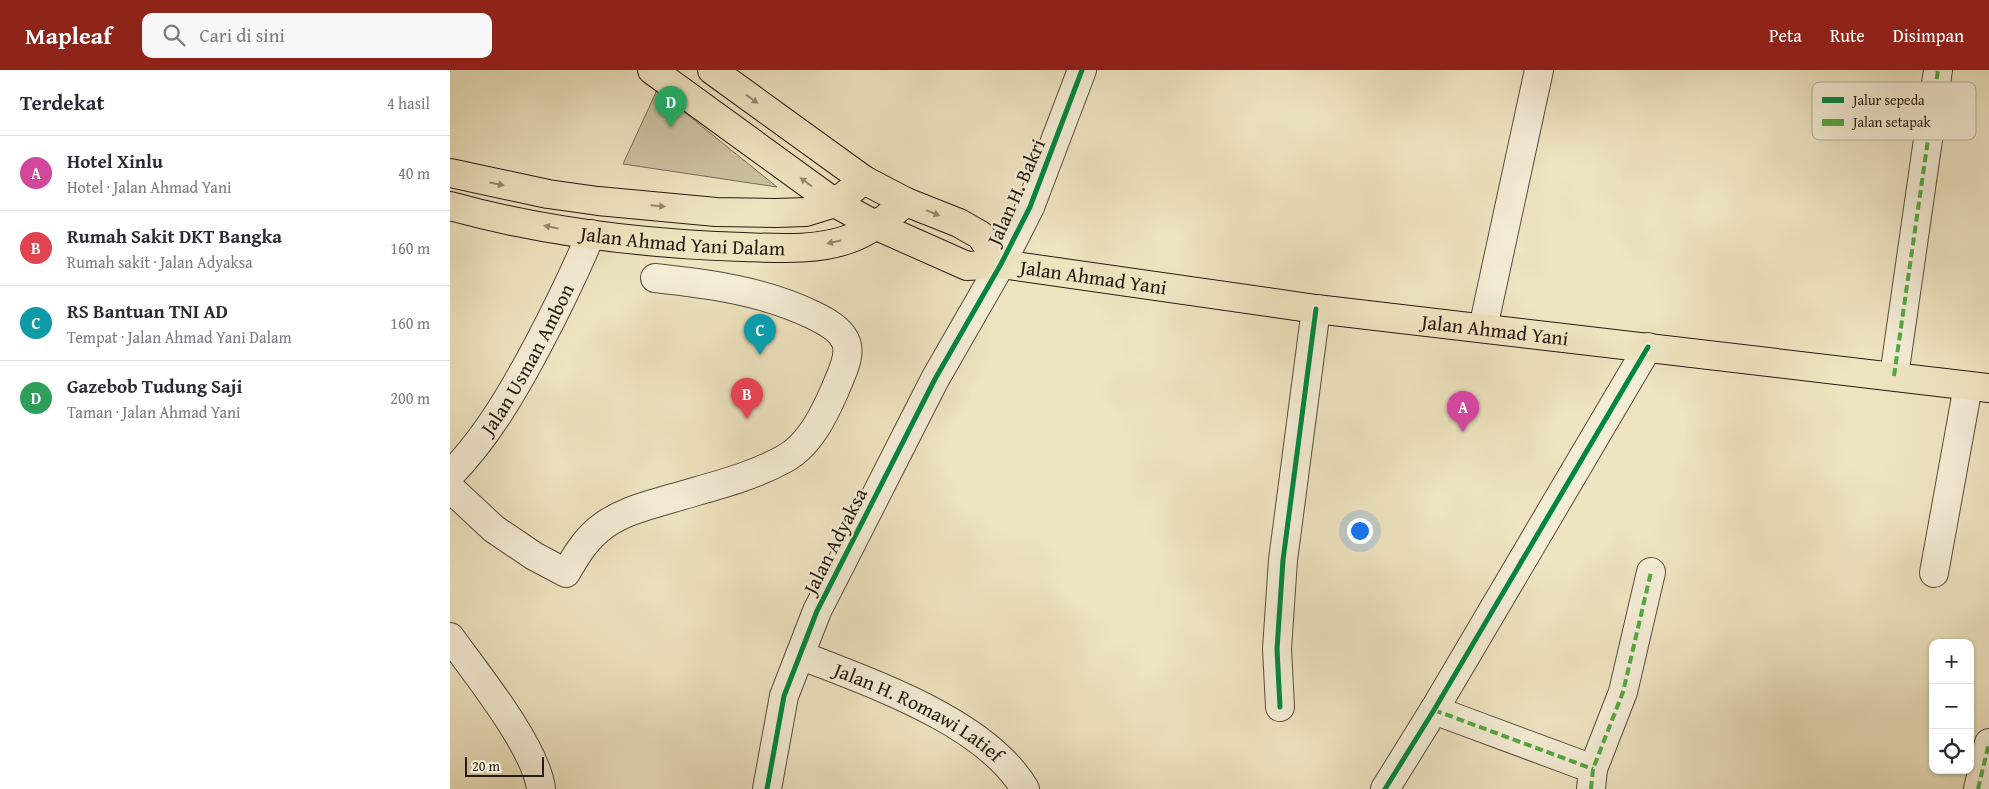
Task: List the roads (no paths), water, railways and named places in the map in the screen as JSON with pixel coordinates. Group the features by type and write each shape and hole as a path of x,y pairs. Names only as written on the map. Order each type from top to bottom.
{"main road":[{"name":"Jalan Ahmad Yani","path":"652,70 835,203 877,226 967,266 1001,264 1316,309 1979,387"},
{"name":"Jalan Ahmad Yani","path":"712,70 864,180 906,202 959,223 980,235 1001,264"},
{"name":"Jalan Ahmad Yani Dalam","path":"450,173 548,194 716,212 776,214 806,212 835,203 864,180"},
{"name":"Jalan Ahmad Yani Dalam","path":"450,206 474,213 590,234 707,246 772,248 815,246 848,240 877,226 906,202"}],"street":[{"name":"Jalan H. Bakri","path":"968,322 1001,264 1030,207 1082,70"},
{"path":"1482,328 1539,70"},
{"path":"1894,376 1928,140"},
{"name":"Jalan Usman Ambon","path":"450,474 488,429 517,384 570,284 590,234"},
{"path":"701,283 707,246"},
{"path":"450,488 494,528 534,556 566,572 584,544 598,530 623,513 754,472 786,459 806,441 824,415 844,369 848,351 845,340 830,323 798,308 755,293 701,283 655,278"},
{"path":"1280,707 1277,650 1282,560 1316,309"},
{"name":"Jalan Adyaksa","path":"767,789 784,696 817,611 892,462 968,322"},
{"path":"1385,789 1434,710 1648,347"},
{"path":"1934,573 1979,387"},
{"path":"1434,710 1592,779 1622,692 1652,572"},
{"path":"450,637 481,679 528,753 539,776 541,789"},
{"name":"Jalan H. Romawi Latief","path":"800,654 926,707 962,730 1011,768 1024,789"},
{"path":"1978,789 1989,743"}],"place":[{"name":"Gazebob Tudung Saji","path":"671,127"},
{"name":"RS Bantuan TNI AD","path":"760,355"},
{"name":"Rumah Sakit DKT Bangka","path":"747,419"},
{"name":"Hotel Xinlu","path":"1463,432"}]}
